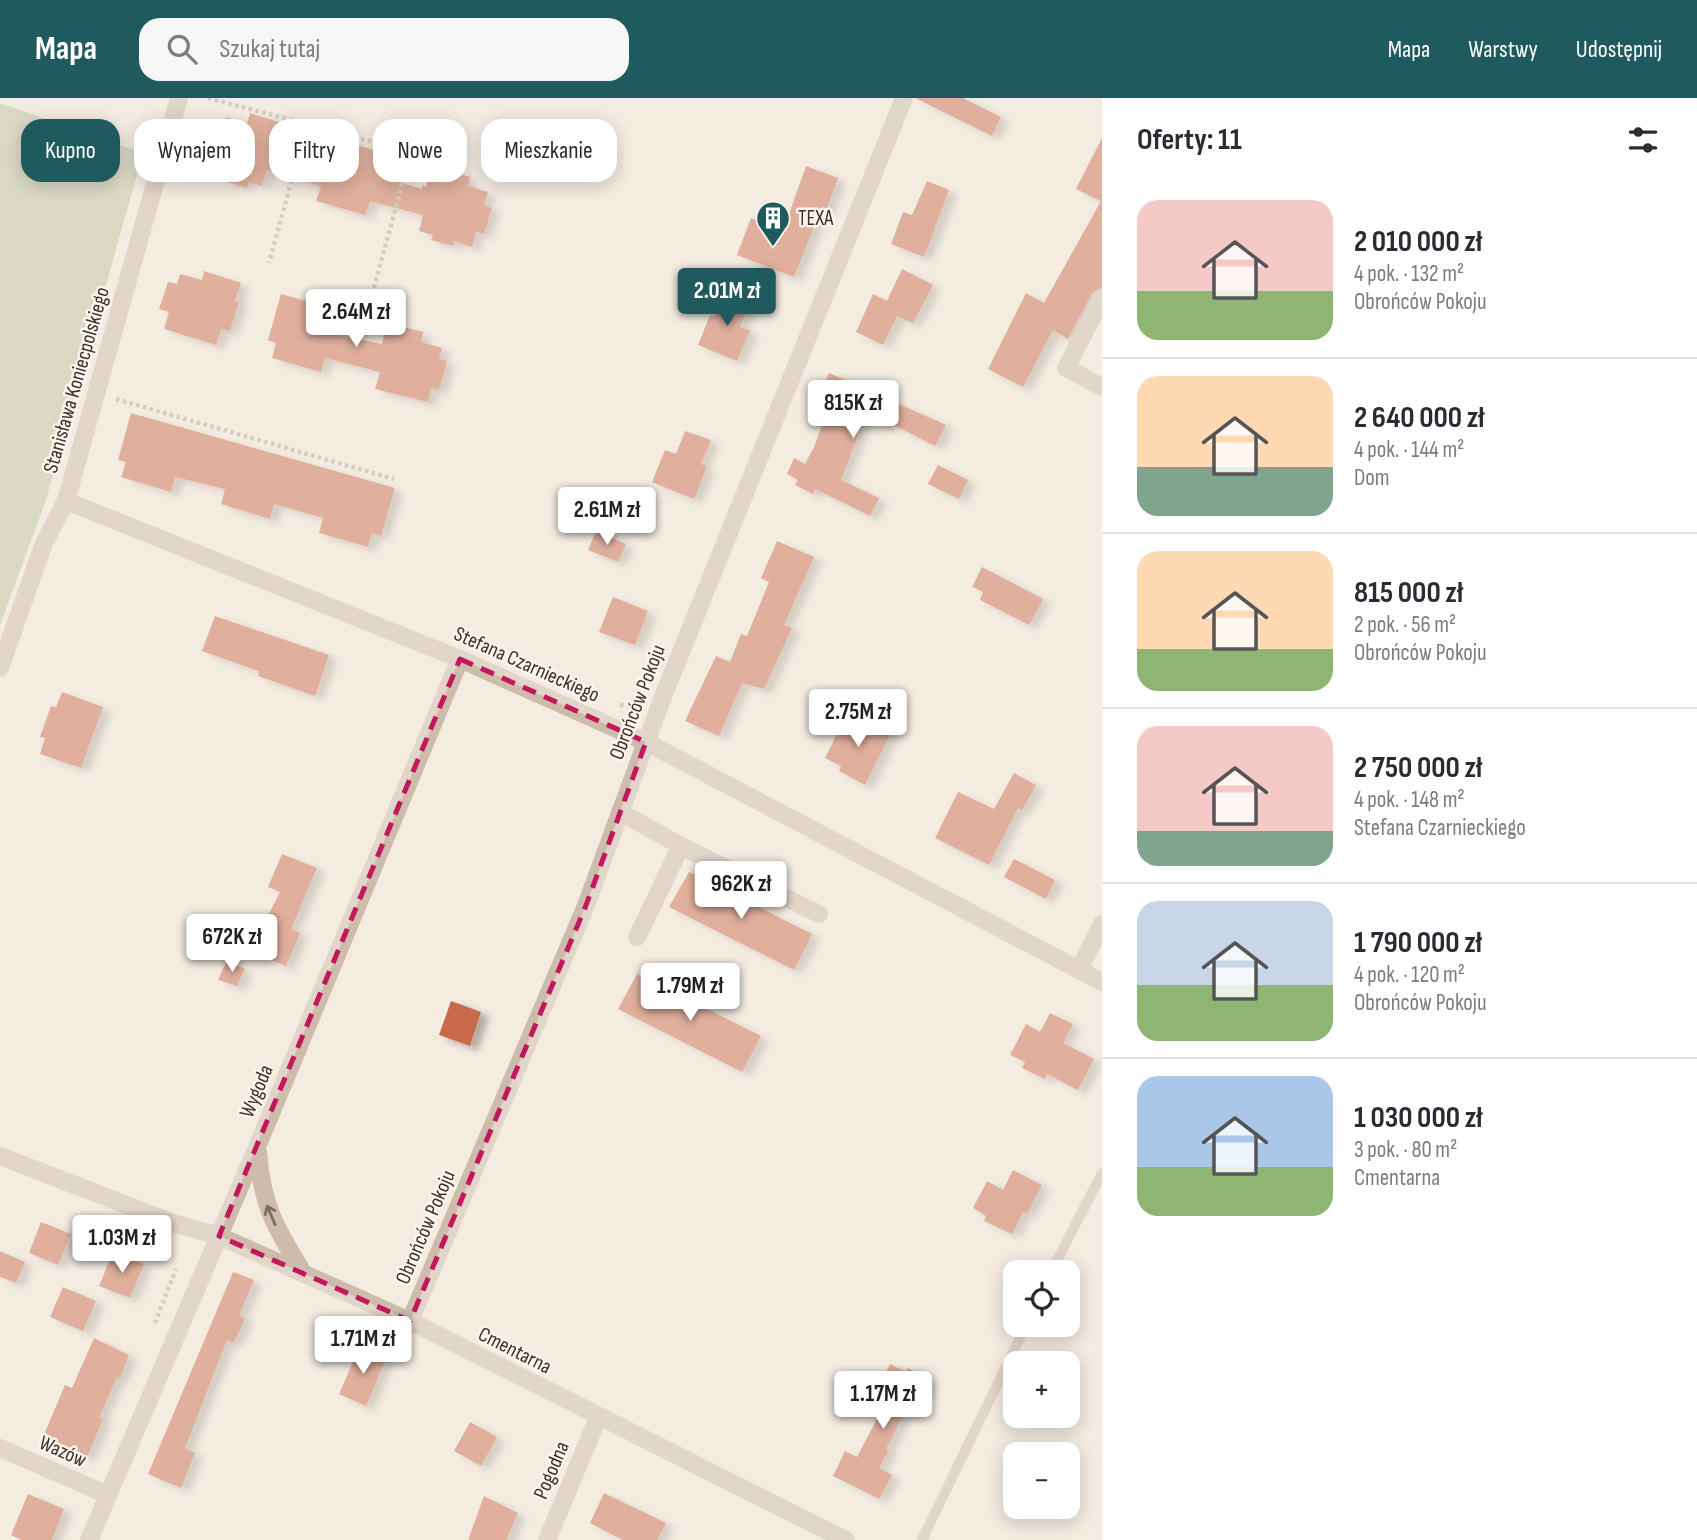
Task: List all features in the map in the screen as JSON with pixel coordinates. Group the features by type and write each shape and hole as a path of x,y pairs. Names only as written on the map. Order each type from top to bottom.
{"street":[{"name":"Stanisława Koniecpolskiego","path":"0,668 44,543 66,501 179,98"},
{"name":"Obrońców Pokoju","path":"410,1321 585,908 646,742 904,98"},
{"path":"1102,298 1066,368 1102,387"},
{"name":"Stefana Czarnieckiego","path":"66,501 460,659 646,742 1102,982"},
{"name":"Wygoda","path":"89,1540 257,1147 460,659"},
{"path":"620,811 681,846 819,914"},
{"path":"637,937 681,846"},
{"path":"1079,970 1102,924"},
{"path":"257,1147 260,1180 269,1214 304,1274"},
{"name":"Cmentarna","path":"0,1156 173,1223 219,1236 410,1321 598,1418 846,1540"},
{"name":"Pogodna","path":"547,1540 598,1418"},
{"name":"Wazów","path":"0,1448 108,1495"}],"lane":[{"path":"1057,1260 1102,1173"},
{"path":"922,1540 1020,1337"}],"path":[{"path":"208,98 288,119"},
{"path":"359,138 411,152 373,291"},
{"path":"269,263 291,182"},
{"path":"115,399 117,392"},
{"path":"107,402 115,399 394,479"},
{"path":"618,705 634,706 641,702"}],"highlighted area":[{"path":"460,659 646,742 585,908 410,1321 219,1236"}],"green space":[{"path":"0,103 46,119 21,119 21,182 120,182 120,145 134,150 135,182 45,503 0,625"}],"building":[{"path":"915,98 963,98 1001,117 992,136"},
{"path":"250,113 269,119 269,171 262,186 249,182 255,182 255,119 248,119"},
{"path":"1102,138 1102,287 1092,293 1068,339 1053,330 1023,387 988,369 1026,293 1044,303 1101,201 1076,189"},
{"path":"359,146 373,150 373,182 398,182 422,189 427,182 467,182 467,176 470,177 468,186 488,192 484,205 492,208 484,234 476,231 472,247 454,241 453,246 431,240 433,235 419,231 423,215 370,201 365,215 316,201 321,186 308,182 359,182"},
{"path":"806,166 838,178 826,211 821,209 794,277 737,255 751,218 783,231"},
{"path":"927,181 949,190 924,257 891,244 903,212 912,215"},
{"path":"227,182 249,182 247,188"},
{"path":"902,269 933,285 913,323 897,316 883,345 856,332 873,294 887,301"},
{"path":"204,271 241,283 235,301 239,302 230,331 221,329 216,345 164,329 169,312 159,309 168,282 177,284 180,274 202,280"},
{"path":"724,293 750,304 740,327 750,331 737,361 698,345 710,315 714,316"},
{"path":"281,294 347,313 341,336 382,344 387,323 423,332 421,342 442,348 439,359 447,361 439,390 431,388 428,402 375,389 380,372 325,358 321,372 272,358 276,343 268,340"},
{"path":"829,373 946,425 935,446 882,419 881,422 866,414 841,480 879,498 870,516 815,489 813,494 795,485 798,480 787,474 794,458 805,464 814,447 832,398 821,392"},
{"path":"131,413 395,488 381,536 372,533 368,547 319,533 323,518 274,504 270,519 221,504 225,489 175,477 171,492 121,477 126,462 118,460"},
{"path":"685,431 711,440 701,464 707,466 694,499 652,482 665,450 676,454"},
{"path":"938,465 968,480 959,499 928,484"},
{"path":"596,531 626,544 618,562 588,550"},
{"path":"777,541 814,557 784,625 792,628 764,689 742,683 719,736 685,721 716,656 730,662 741,634 747,636 769,582 761,578"},
{"path":"982,567 1043,599 1029,625 980,600 983,592 972,587"},
{"path":"613,597 648,611 635,645 599,632"},
{"path":"215,616 329,655 315,696 258,676 259,671 202,651"},
{"path":"62,692 103,707 81,768 40,754 45,738 40,737 51,706 56,707"},
{"path":"860,717 891,733 865,785 839,771 841,766 825,758 843,722 854,728"},
{"path":"1014,773 1036,785 1022,810 1018,808 989,865 935,838 958,792 994,809"},
{"path":"282,854 317,868 291,929 300,933 286,966 255,953 265,931 261,929 280,892 268,887"},
{"path":"1014,859 1055,880 1046,899 1004,877"},
{"path":"689,872 812,934 794,970 669,907"},
{"path":"227,961 245,969 237,986 218,980"},
{"path":"637,974 761,1036 742,1072 618,1009"},
{"path":"451,1001 481,1012 470,1046 439,1035"},
{"path":"1050,1013 1073,1024 1063,1043 1094,1059 1078,1090 1047,1074 1045,1079 1022,1068 1025,1062 1010,1055 1026,1024 1040,1032"},
{"path":"1013,1170 1042,1185 1027,1214 1023,1212 1012,1234 984,1221 986,1216 973,1208 987,1181 1003,1190"},
{"path":"41,1222 71,1234 58,1265 29,1253"},
{"path":"0,1251 25,1262 16,1283 0,1277"},
{"path":"113,1252 144,1264 130,1298 99,1286"},
{"path":"233,1272 254,1280 239,1315 245,1318 234,1343 227,1340 185,1448 195,1453 181,1488 148,1474"},
{"path":"63,1287 96,1301 83,1331 50,1317"},
{"path":"94,1338 129,1355 99,1418 103,1420 87,1457 43,1437 65,1385 72,1388"},
{"path":"360,1346 387,1357 366,1406 339,1394"},
{"path":"890,1364 906,1372 908,1368 931,1380 917,1407 909,1404 886,1449 889,1450 879,1468 892,1475 879,1499 833,1476 845,1451 857,1457 883,1407 876,1404 883,1390 878,1388"},
{"path":"470,1422 497,1437 481,1466 454,1451"},
{"path":"604,1493 666,1523 657,1540 623,1540 590,1523"},
{"path":"28,1494 64,1509 52,1540 22,1540 11,1535"},
{"path":"484,1496 518,1513 506,1540 468,1540"}],"place":[{"name":"TEXA","path":"773,248"}]}
